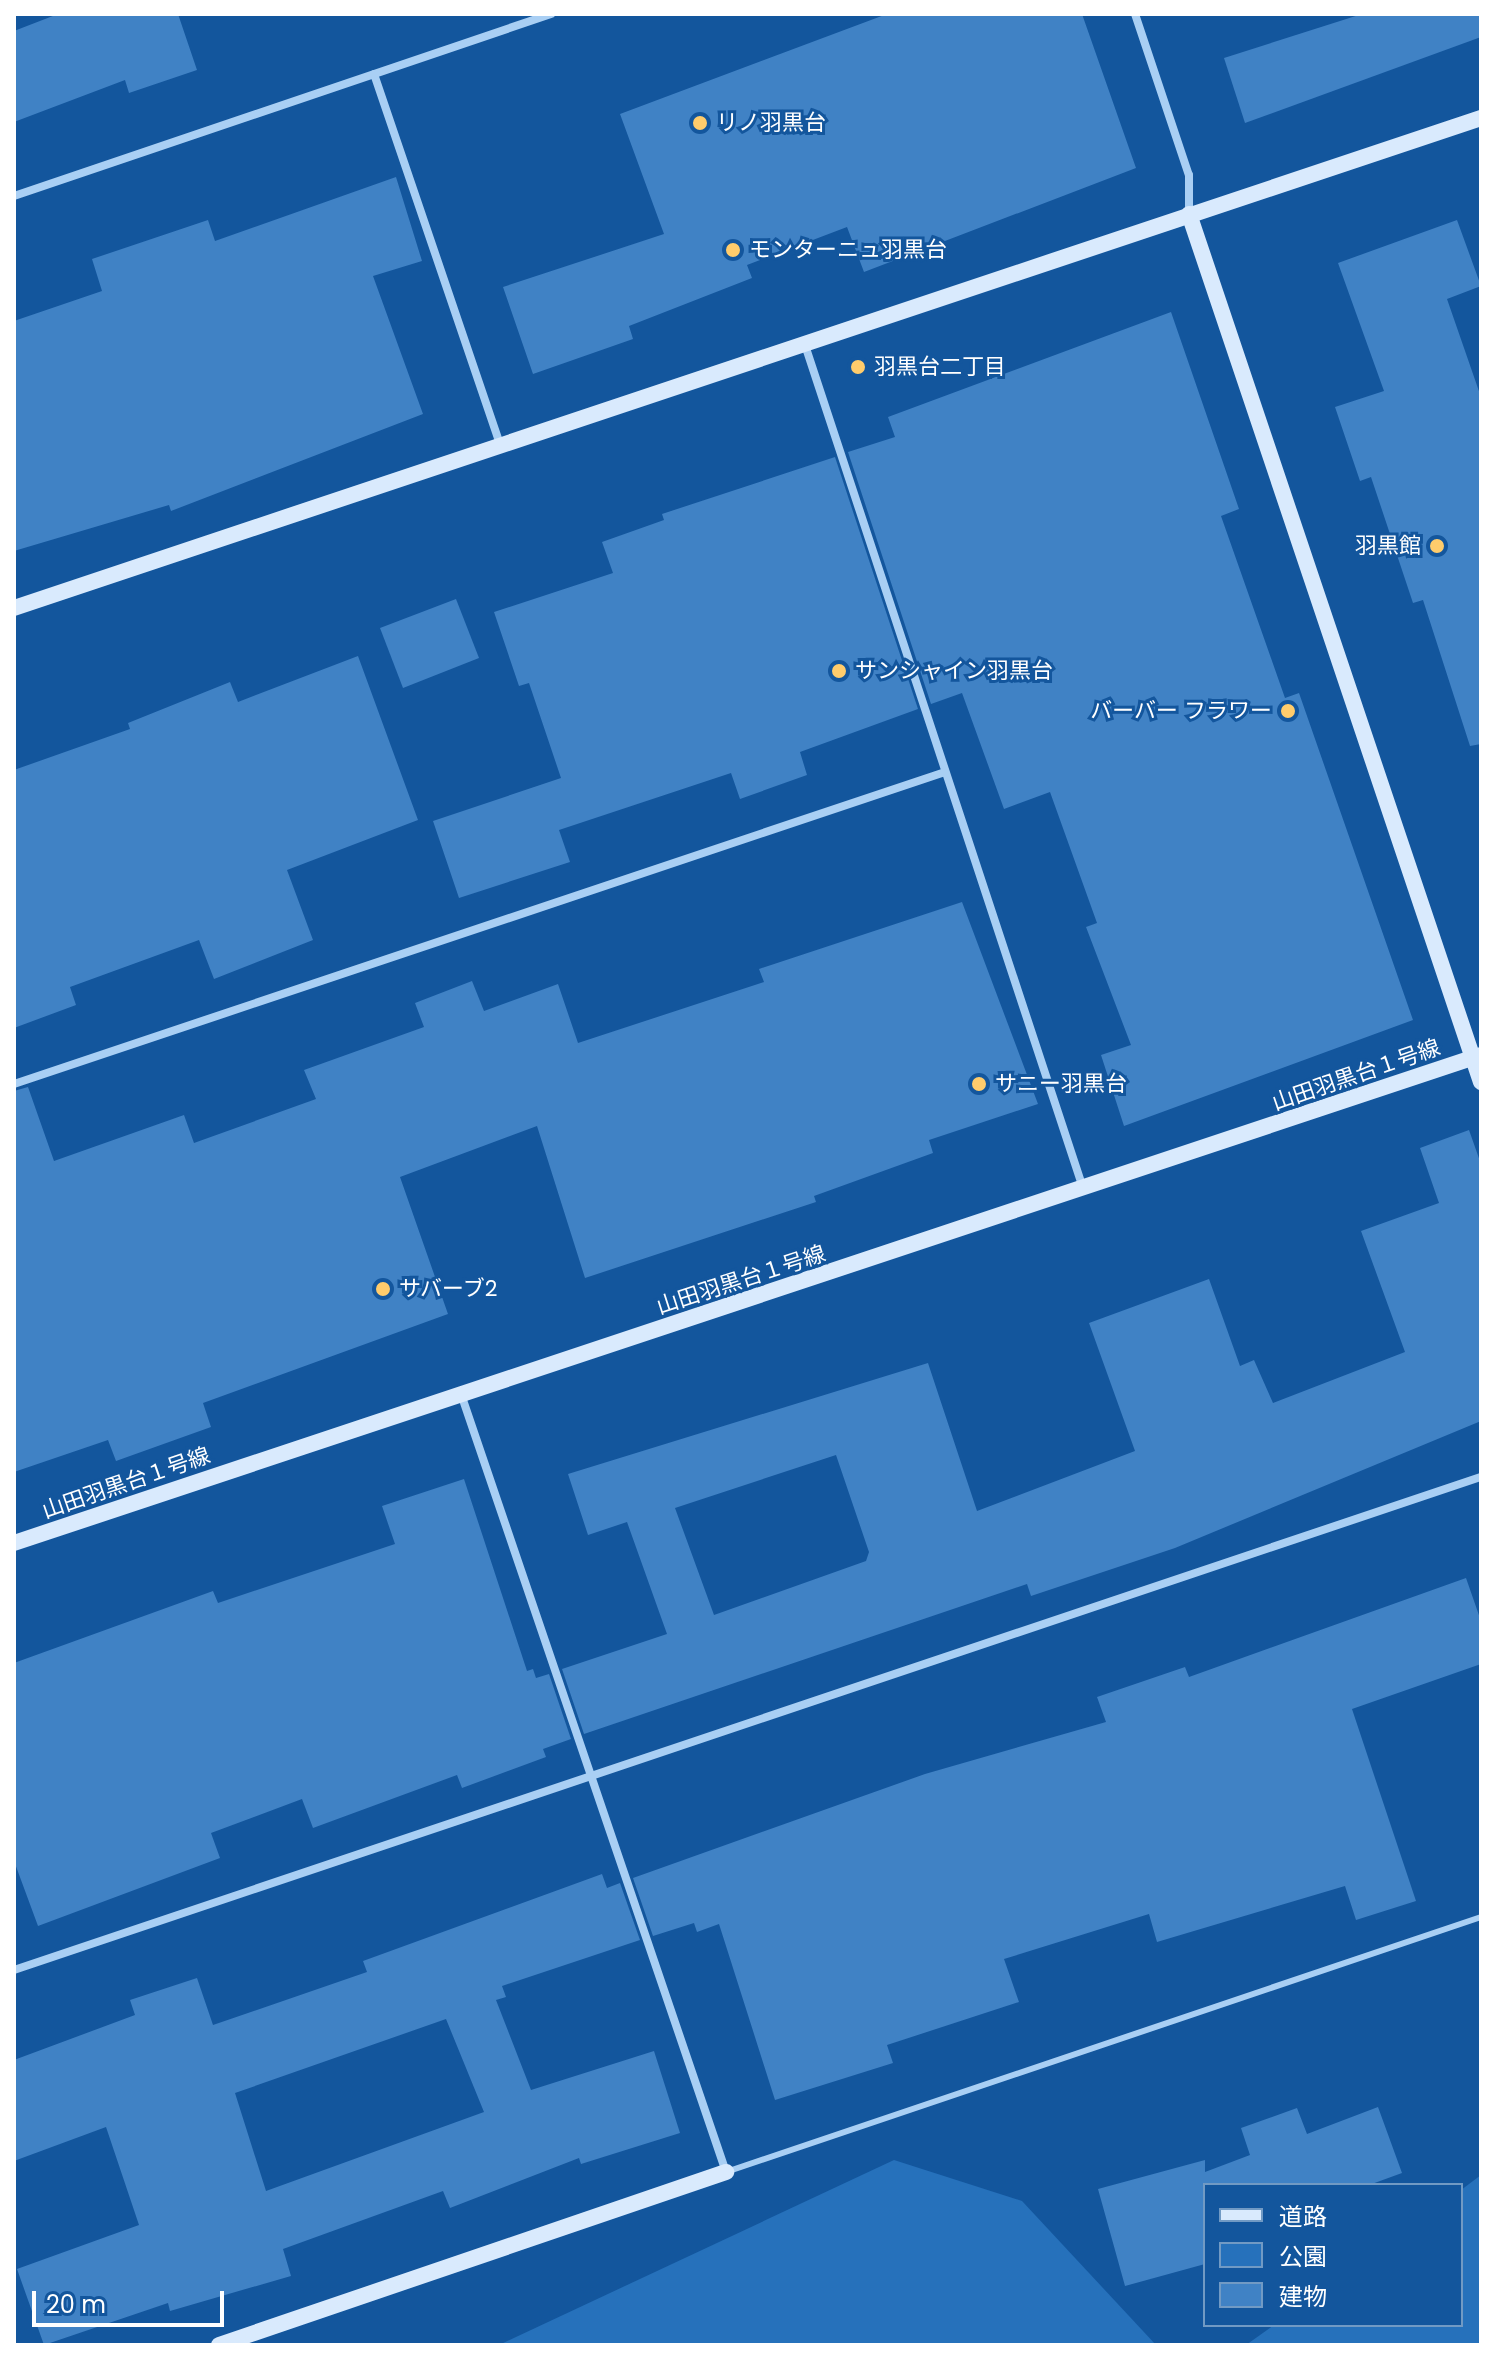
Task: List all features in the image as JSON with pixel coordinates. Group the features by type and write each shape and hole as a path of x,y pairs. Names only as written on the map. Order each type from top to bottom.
{"street":[{"path":"14,196 551,14"},
{"path":"1135,14 1189,175 1189,214 1477,1056 1481,1082"},
{"path":"374,74 501,448"},
{"path":"14,608 501,448 1481,118"},
{"path":"805,345 1085,1192"},
{"path":"14,1084 945,772"},
{"name":"山田羽黒台１号線","path":"14,1543 1085,1192 1477,1056"},
{"path":"219,2345 726,2172 461,1394"},
{"path":"14,1970 589,1773 1481,1477"}],"lane":[{"path":"726,2172 1481,1917"}],"green space":[{"path":"894,2160 1022,2201 1156,2345 499,2345"},
{"path":"1481,2175 1481,2345 1246,2345 1271,2327 1463,2327 1463,2188"}],"building":[{"path":"58,14 178,14 197,70 129,93 125,80 14,122 14,31"},
{"path":"887,14 1082,14 1136,168 864,272 847,227 747,265 752,278 629,326 633,339 533,374 503,287 664,234 620,114"},
{"path":"1362,14 1481,14 1481,37 1245,123 1224,58"},
{"path":"396,177 422,261 373,276 423,414 171,511 169,505 14,551 14,321 102,291 92,259 208,220 215,241"},
{"path":"1457,220 1481,286 1447,299 1481,397 1481,744 1470,746 1423,600 1413,603 1371,477 1360,481 1335,407 1384,391 1338,263"},
{"path":"1171,312 1239,509 1221,516 1285,698 1299,693 1413,1020 1124,1126 1101,1055 1131,1045 1086,927 1097,923 1050,792 1004,809 962,693 931,704 848,452 895,437 888,417"},
{"path":"835,457 918,709 800,752 807,775 740,799 731,773 559,830 570,862 459,898 433,821 561,778 529,683 519,686 494,612 613,573 602,542 664,520 662,514"},
{"path":"456,599 479,658 403,688 380,628"},
{"path":"358,656 418,820 287,870 313,940 214,979 199,940 70,987 76,1005 14,1028 14,770 130,729 128,723 230,682 238,702"},
{"path":"962,902 1038,1104 929,1140 933,1153 814,1196 816,1202 585,1278 537,1126 400,1177 448,1314 203,1403 211,1427 116,1461 108,1440 14,1472 14,1091 28,1087 54,1161 184,1115 194,1143 316,1099 304,1070 424,1027 415,1003 472,981 484,1011 558,984 578,1043 764,982 759,969"},
{"path":"1469,1130 1481,1164 1481,1421 1175,1548 1031,1596 1027,1584 584,1734 562,1669 667,1634 627,1522 588,1535 568,1474 928,1363 977,1511 1135,1451 1089,1323 1209,1279 1240,1366 1254,1360 1273,1403 1405,1352 1361,1231 1439,1203 1420,1148","holes":["836,1455 869,1552 866,1561 714,1615 675,1508"]},
{"path":"464,1479 527,1671 533,1669 536,1678 549,1674 571,1739 543,1749 546,1757 462,1788 457,1775 313,1828 302,1799 211,1833 220,1858 38,1926 14,1861 14,1663 213,1591 218,1603 395,1544 382,1506"},
{"path":"1466,1578 1481,1621 1481,1664 1352,1709 1416,1901 1356,1920 1345,1886 1157,1942 1149,1914 1004,1959 1019,2002 887,2045 893,2063 775,2100 719,1924 697,1932 694,1923 653,1936 633,1878 925,1774 1106,1722 1097,1697 1185,1667 1189,1677"},
{"path":"602,1874 607,1888 620,1883 640,1940 502,1986 506,1997 496,2000 531,2090 654,2051 680,2133 581,2164 579,2158 450,2208 443,2191 283,2249 291,2276 170,2311 168,2303 44,2345 17,2269 139,2225 106,2127 14,2161 14,2060 135,2015 130,2000 197,1978 213,2025 367,1972 363,1961","holes":["446,2019 484,2112 266,2191 235,2093"]},
{"path":"1378,2107 1402,2173 1374,2183 1203,2183 1203,2265 1125,2286 1098,2189 1205,2160 1205,2172 1250,2155 1241,2128 1297,2108 1307,2134"}],"place":[{"name":"リノ羽黒台","path":"700,123"},
{"name":"モンターニュ羽黒台","path":"733,250"},
{"name":"羽黒台二丁目","path":"858,367"},
{"name":"羽黒館","path":"1437,546"},
{"name":"サンシャイン羽黒台","path":"839,671"},
{"name":"バーバー フラワー","path":"1288,711"},
{"name":"サニー羽黒台","path":"979,1084"},
{"name":"サバーブ2","path":"383,1289"}]}
